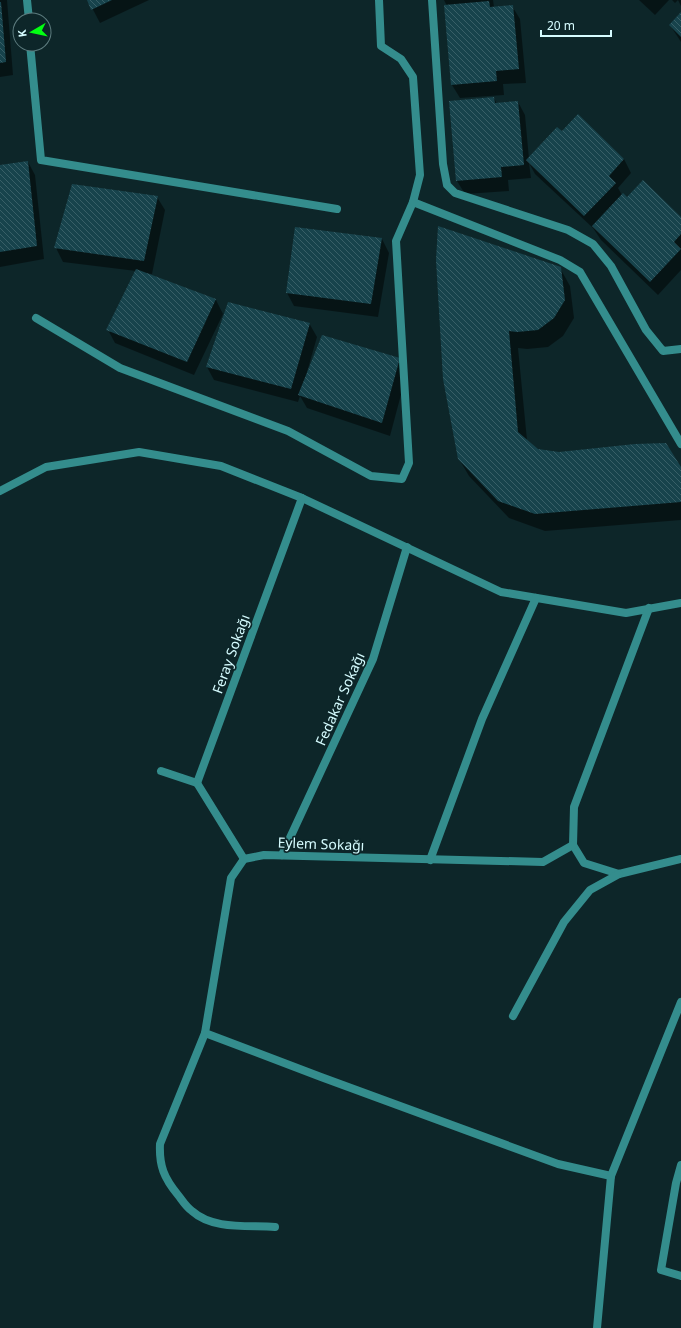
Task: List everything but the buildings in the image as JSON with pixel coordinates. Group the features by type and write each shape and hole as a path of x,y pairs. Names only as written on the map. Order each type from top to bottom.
{"street":[{"path":"27,0 28,12"},
{"path":"36,318 120,368 288,431 371,476 402,479 409,463 396,241 413,202 420,175 413,77 401,59 381,46 380,0"},
{"path":"432,0 443,164 447,185 455,193 568,230 593,244 611,266 646,330 663,351 681,349"},
{"path":"31,52 41,160 337,209"},
{"path":"413,202 560,260 580,272 681,444"},
{"path":"0,491 46,467 139,452 221,466 302,498 501,592 626,613 681,602"},
{"name":"Feray Sokağı","path":"198,783 302,498"},
{"name":"Fedakar Sokağı","path":"282,856 373,659 407,547"},
{"path":"430,860 482,719 536,598"},
{"path":"619,874 584,863 573,845 574,807 649,608"},
{"path":"161,772 198,783 244,859 231,878 205,1033 160,1144 159,1156 165,1177 170,1185 191,1210 203,1218 226,1224 275,1227"},
{"name":"Eylem Sokağı","path":"244,859 264,855 542,862 573,845"},
{"path":"513,1016 564,922 590,890 619,874 681,859"},
{"path":"597,1328 611,1176 681,1002"},
{"path":"205,1033 558,1164 611,1176"},
{"path":"681,1165 676,1183 661,1270 681,1276"}]}
